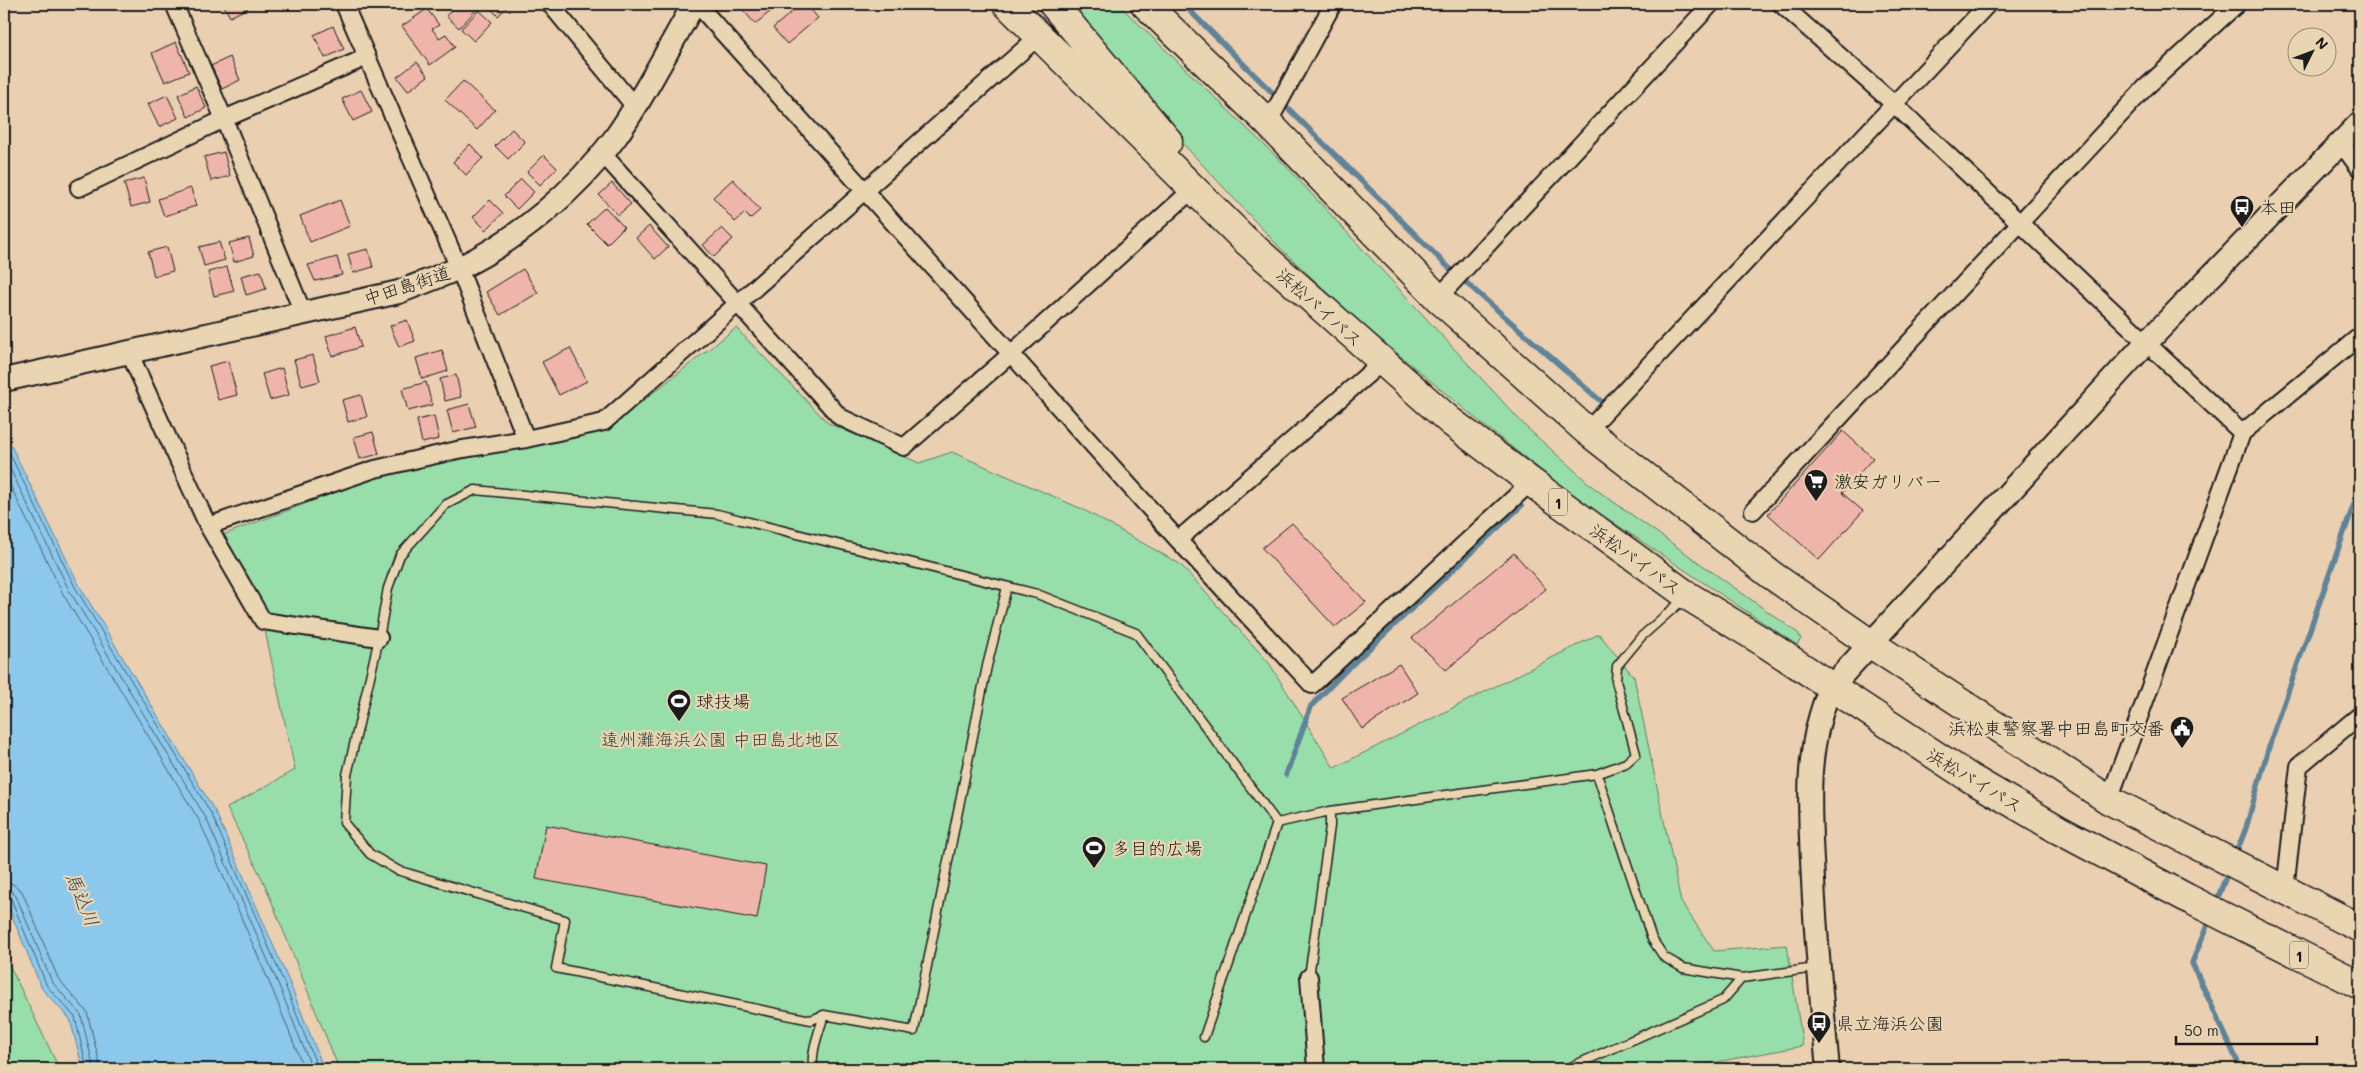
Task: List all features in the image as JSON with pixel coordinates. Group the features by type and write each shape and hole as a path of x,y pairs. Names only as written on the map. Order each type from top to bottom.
{"highway":[{"name":"浜松バイパス","path":"1006,4 1244,239 1382,362 1450,421 1688,596 1970,778 2059,830 2238,925 2360,985"},
{"path":"1053,4 1195,173 1244,239"},
{"path":"1145,4 1271,118 1444,291 1588,431 1770,574 1871,644 2109,800 2360,928"}],"street":[{"path":"174,4 224,119 303,313"},
{"path":"344,4 459,268 526,439"},
{"path":"550,4 635,107"},
{"path":"695,4 865,189 1178,540 1312,686 1531,482"},
{"name":"中田島街道","path":"4,380 399,292 459,268 525,228 568,190 602,153 635,107 695,4"},
{"path":"1271,118 1334,4"},
{"path":"1444,291 1711,4"},
{"path":"1781,4 1894,104 2242,434"},
{"path":"1588,431 1988,4"},
{"path":"1753,511 2145,88 2236,4"},
{"path":"208,526 375,469 457,450 526,439 604,422 1039,36"},
{"path":"79,188 224,119 367,57"},
{"path":"1828,1069 1818,967 1811,829 1811,754 1821,710 1831,687 2146,343 2360,123"},
{"path":"2340,142 2360,169"},
{"path":"602,153 840,417 904,447 1012,353 1193,189"},
{"path":"2109,800 2242,434 2360,336"},
{"path":"130,352 208,526 264,621 379,638"},
{"path":"1178,540 1382,362"},
{"path":"2274,884 2298,766 2360,715"},
{"path":"1309,977 1316,1069"}],"lane":[{"path":"1007,587 987,666 914,1031 824,1015 811,1020 556,968 565,920 397,870 370,854 344,823 347,775 379,638 388,588 400,555 445,505 475,490 717,514 1037,594 1136,633 1277,823"},
{"path":"1277,823 1330,811 1597,774 1626,763 1636,754 1616,681 1617,666 1641,637 1688,596"},
{"path":"1597,774 1652,939 1664,957 1683,968 1742,978 1818,967"},
{"path":"1309,977 1330,826 1330,811"},
{"path":"1204,1037 1277,823"},
{"path":"1566,1069 1723,1000 1742,978"},
{"path":"814,1069 812,1066 824,1015"}],"green space":[{"path":"1065,4 1118,4 1285,165 1526,427 1594,488 1798,633 1801,639 1797,645 1575,497 1486,427 1356,319 1280,248 1133,90"},
{"name":"遠州灘海浜公園 中田島北地区","path":"736,328 828,423 919,463 952,452 1082,509 1180,564 1269,663 1334,768 1599,634 1634,677 1681,902 1714,951 1787,945 1803,1046 1705,1064 1705,1069 339,1069 265,885 227,808 295,770 263,621 215,538 373,478 608,428"},
{"path":"4,954 56,1062 59,1069 4,1069"}],"water":[{"name":"馬込川","path":"4,431 79,585 216,813 290,984 324,1069 83,1069 70,1019 42,989 4,896"}],"building":[{"path":"223,4 246,4 248,8 230,17"},
{"path":"457,4 471,4 477,9 459,28 446,16"},
{"path":"486,4 510,4 498,16"},
{"path":"738,4 774,4 776,7 755,24"},
{"path":"801,4 806,4 818,18 787,44 773,28"},
{"path":"427,9 439,25 432,29 439,38 446,34 455,47 430,65 402,26"},
{"path":"479,10 492,22 474,41 461,29"},
{"path":"333,26 344,49 325,58 314,35"},
{"path":"176,42 189,72 165,82 152,53"},
{"path":"230,57 240,80 222,89 211,66"},
{"path":"417,62 428,76 408,91 397,77"},
{"path":"463,81 495,110 477,130 445,100"},
{"path":"196,86 206,108 188,117 178,95"},
{"path":"361,90 372,112 353,121 342,99"},
{"path":"167,95 178,118 159,127 148,104"},
{"path":"512,129 525,142 508,159 495,146"},
{"path":"470,144 483,158 466,175 453,162"},
{"path":"224,152 230,176 211,181 204,157"},
{"path":"544,155 557,168 540,185 527,172"},
{"path":"144,178 150,202 131,207 124,183"},
{"path":"521,179 534,192 517,209 504,196"},
{"path":"733,179 760,210 750,219 745,213 735,222 713,197"},
{"path":"612,183 631,204 618,215 599,195"},
{"path":"191,188 196,206 164,216 158,199"},
{"path":"340,200 350,226 310,242 300,216"},
{"path":"490,200 503,213 486,230 473,217"},
{"path":"605,207 624,227 607,244 587,224"},
{"path":"649,226 668,247 655,259 636,238"},
{"path":"722,228 733,239 714,257 703,245"},
{"path":"249,238 254,256 234,262 229,243"},
{"path":"219,242 225,260 204,266 199,247"},
{"path":"167,247 173,271 154,276 148,252"},
{"path":"368,249 373,267 353,273 348,254"},
{"path":"337,257 342,275 315,281 308,265"},
{"path":"227,267 234,291 214,296 208,272"},
{"path":"523,269 538,293 500,315 486,292"},
{"path":"261,271 266,289 246,295 241,276"},
{"path":"407,320 415,341 399,347 390,326"},
{"path":"355,327 361,347 332,356 326,336"},
{"path":"570,348 587,381 559,395 542,362"},
{"path":"442,350 448,371 422,379 416,358"},
{"path":"313,355 320,381 302,386 294,360"},
{"path":"228,361 237,395 218,400 209,366"},
{"path":"282,368 289,395 270,400 262,374"},
{"path":"456,375 461,397 445,401 440,379"},
{"path":"426,382 432,405 408,411 402,389"},
{"path":"361,395 367,417 348,422 342,400"},
{"path":"469,404 476,427 453,433 447,410"},
{"path":"434,416 439,439 422,443 417,420"},
{"name":"激安ガリバー","path":"1843,431 1873,458 1842,493 1863,511 1819,560 1768,514"},
{"path":"373,432 379,454 360,459 354,437"},
{"path":"1292,523 1366,602 1335,627 1262,548"},
{"path":"1514,553 1546,589 1446,670 1412,638"},
{"path":"1399,664 1418,693 1362,729 1342,698"},
{"path":"546,825 766,866 757,919 536,879"}],"waterway":[{"path":"1183,4 1446,265 1604,404"},
{"path":"2235,856 2246,828 2270,743 2360,487"},
{"path":"1286,775 1311,706 1343,673 1521,506"},
{"path":"2215,905 2229,869"},
{"path":"2210,918 2192,963 2241,1069"}],"place":[{"name":"本田","path":"2242,228"},
{"name":"激安ガリバー","path":"1816,502"},
{"name":"球技場","path":"679,722"},
{"name":"浜松東警察署中田島町交番","path":"2182,749"},
{"name":"多目的広場","path":"1094,869"},
{"name":"県立海浜公園","path":"1819,1044"}]}
